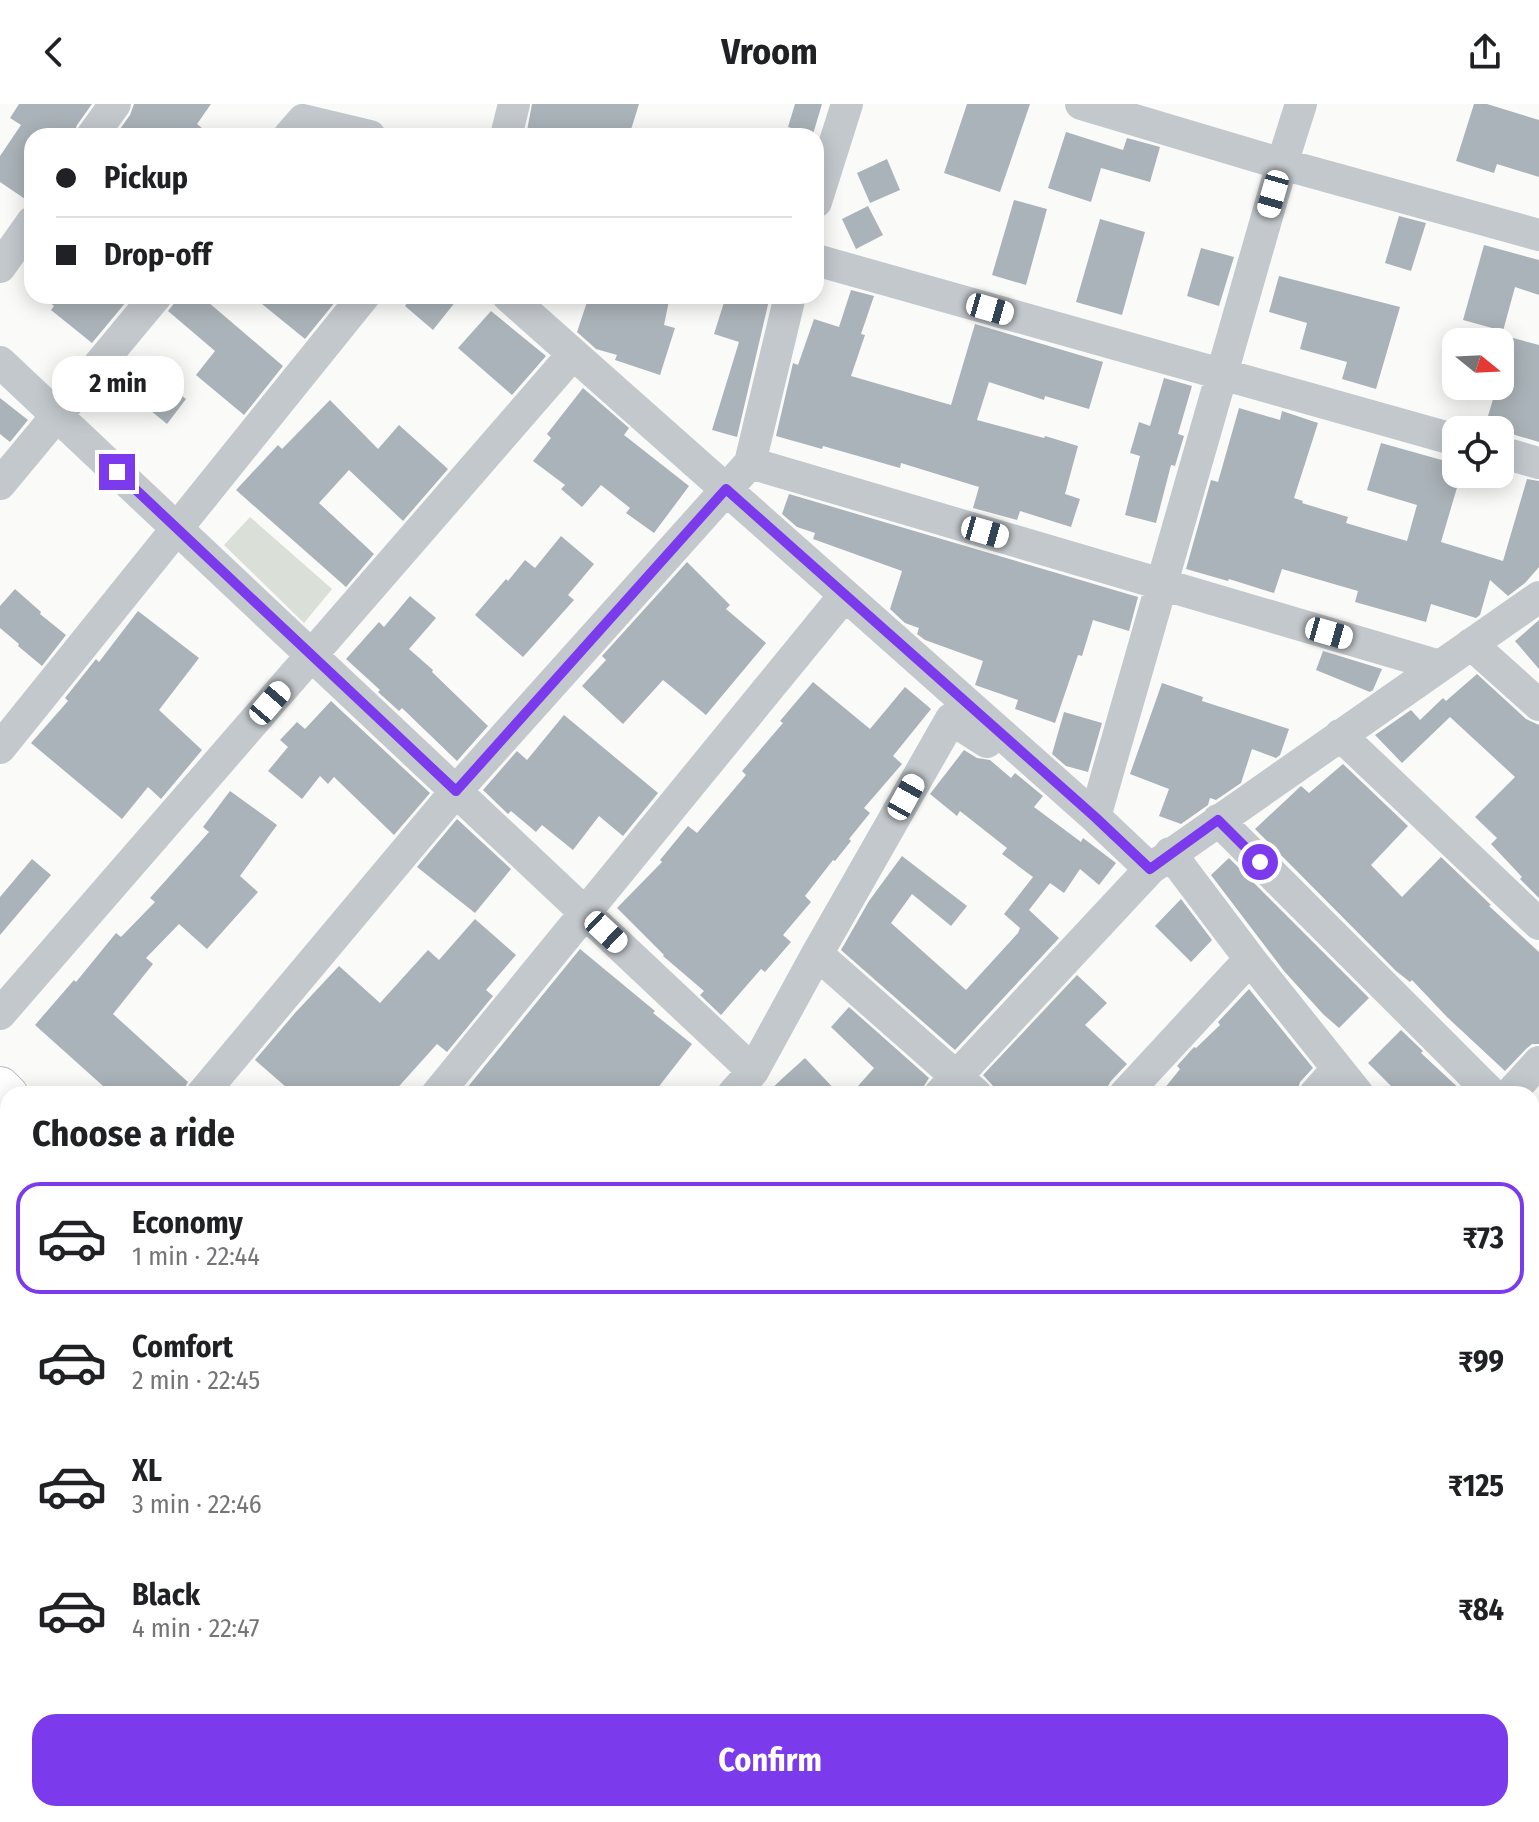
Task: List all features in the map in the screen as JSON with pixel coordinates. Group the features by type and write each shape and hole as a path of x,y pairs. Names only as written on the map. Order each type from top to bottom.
{"street":[{"path":"98,128 115,104"},
{"path":"508,128 514,104"},
{"path":"824,177 847,104"},
{"path":"1081,104 1282,164 1539,235"},
{"path":"1095,817 1301,104"},
{"path":"300,124 323,128"},
{"path":"0,267 24,233"},
{"path":"824,262 1442,436"},
{"path":"0,484 149,304"},
{"path":"0,748 358,304"},
{"path":"517,304 1060,788 1095,817 1160,861 1250,959 1351,1086"},
{"path":"209,1086 456,791 750,463 788,304"},
{"path":"0,1014 573,354"},
{"path":"0,362 584,912 743,1082 951,719 1060,788"},
{"path":"1514,456 1539,463"},
{"path":"750,463 1440,666"},
{"path":"443,1086 844,596"},
{"path":"959,1086 1160,861 1539,597"},
{"path":"1471,644 1539,705"},
{"path":"1340,735 1539,924"},
{"path":"1218,820 1484,1086"},
{"path":"817,954 955,1086"},
{"path":"1132,1086 1250,959"},
{"path":"1517,1086 1539,1062"},
{"path":"1322,1086 1337,1069"}],"shaded area":[{"path":"250,517 332,589 304,623 224,545"}],"building":[{"path":"19,104 92,104 76,128 24,128 24,198 0,182 0,156 21,125 10,118"},
{"path":"134,104 211,104 197,124 202,128 121,128"},
{"path":"532,104 639,104 632,128 528,128"},
{"path":"795,104 822,104 815,128 788,127"},
{"path":"967,104 1030,104 1000,192 944,173"},
{"path":"1474,104 1487,104 1539,120 1539,177 1497,164 1494,173 1456,161"},
{"path":"1066,132 1123,150 1127,138 1160,147 1150,182 1101,168 1091,202 1048,188"},
{"path":"887,159 900,190 870,203 857,173"},
{"path":"1014,200 1047,209 1026,285 992,275"},
{"path":"868,206 883,235 856,249 842,219"},
{"path":"1399,216 1426,223 1411,271 1385,263"},
{"path":"1100,219 1145,232 1122,315 1076,302"},
{"path":"1484,245 1539,260 1539,295 1515,287 1504,328 1463,320"},
{"path":"1201,248 1234,257 1219,306 1187,296"},
{"path":"1279,276 1400,307 1376,389 1342,379 1347,362 1300,349 1307,323 1269,312"},
{"path":"851,290 874,296 851,376 951,405 975,324 1103,362 1089,409 1045,396 1044,400 989,382 977,420 1078,446 1065,494 1080,499 1071,527 1020,511 1017,520 973,508 979,487 901,463 900,468 776,436 793,363 798,365 814,319 839,327"},
{"path":"52,304 124,304 92,343 51,310 54,306"},
{"path":"174,304 210,304 283,366 244,415 196,375 215,351 168,311"},
{"path":"262,304 333,304 305,339"},
{"path":"407,304 454,304 433,330 405,306"},
{"path":"586,304 668,304 664,325 675,328 660,375 615,360 617,355 596,349 577,332"},
{"path":"723,304 768,304 737,437 712,430 739,342 714,334"},
{"path":"491,311 546,356 512,395 458,348"},
{"path":"1514,338 1539,345 1539,442 1514,435 1514,416 1488,416 1493,400 1514,400"},
{"path":"131,356 186,399 167,424 112,379"},
{"path":"1164,378 1192,386 1178,434 1184,436 1175,466 1171,465 1156,523 1125,515 1140,456 1130,453 1139,422 1150,426"},
{"path":"583,388 629,428 624,435 689,486 654,533 626,513 630,508 601,485 582,507 561,489 565,485 533,461 551,438 547,434"},
{"path":"0,398 28,420 10,442 0,434"},
{"path":"330,400 378,449 399,425 448,469 403,521 349,470 319,503 374,554 346,587 236,490 278,445 282,449"},
{"path":"1239,408 1280,420 1282,411 1318,423 1294,498 1348,517 1346,523 1407,541 1417,505 1367,490 1381,443 1442,460 1442,488 1457,488 1441,542 1503,561 1527,479 1539,481 1539,567 1508,596 1490,580 1480,615 1476,618 1431,604 1426,622 1355,602 1358,591 1282,569 1274,593 1228,581 1186,569 1211,480 1218,482"},
{"path":"789,494 1138,597 1129,631 1093,620 1055,723 1015,709 1018,700 975,685 983,661 925,640 917,634 919,628 905,623 890,609 902,571 813,539 815,533 797,527 782,514"},
{"path":"561,536 594,564 568,595 574,600 523,657 475,615 525,560 535,568"},
{"path":"687,562 730,605 726,609 766,643 706,715 663,680 623,724 582,686 606,660 602,656"},
{"path":"15,589 66,635 42,666 0,628 0,606"},
{"path":"410,596 436,618 409,649 488,726 457,761 402,708 399,711 378,692 380,690 346,659 379,622 384,627"},
{"path":"138,611 199,658 159,710 202,750 161,799 148,787 122,819 31,743 68,701 65,698 96,659 99,662"},
{"path":"1539,620 1539,669 1515,641"},
{"path":"1323,651 1382,669 1373,690 1370,692 1316,670"},
{"path":"1477,674 1526,719 1539,725 1539,898 1491,844 1497,838 1475,817 1515,777 1450,717 1402,763 1375,735 1411,710 1420,720 1443,698 1446,701"},
{"path":"813,682 870,729 905,687 931,709 893,756 902,764 864,808 870,813 805,896 811,902 783,935 791,942 765,972 761,969 721,1015 700,995 704,991 663,956 617,908 662,862 660,860 688,826 697,833 746,775 742,771"},
{"path":"1162,683 1203,697 1202,701 1289,729 1280,755 1276,758 1252,749 1241,783 1216,800 1210,798 1208,805 1181,824 1159,816 1169,789 1130,774"},
{"path":"331,701 430,793 394,835 334,777 328,784 320,776 302,799 268,771 288,747 280,740 297,722 305,729"},
{"path":"1064,712 1102,723 1088,772 1066,766 1052,754"},
{"path":"564,715 658,793 623,836 599,816 573,850 542,825 536,832 511,811 508,814 483,790 517,751 527,760"},
{"path":"964,750 977,758 990,760 1011,778 1015,773 1043,796 1034,807 1116,863 1099,885 1080,869 1064,893 1050,883 1029,910 1059,938 955,1050 841,950 869,901 902,856 967,906 951,926 912,894 891,923 966,990 1018,933 1020,928 1004,914 1033,877 1002,854 1007,848 960,811 957,816 930,794"},
{"path":"1343,764 1408,826 1371,865 1402,897 1441,857 1539,952 1539,1044 1532,1044 1505,1071 1412,980 1410,982 1396,971 1255,829 1301,786 1309,793"},
{"path":"230,791 277,825 240,876 258,892 207,949 179,924 146,958 153,964 113,1014 188,1082 186,1086 103,1086 35,1025 116,933 121,937 155,902 150,898 209,832 203,827"},
{"path":"457,819 511,869 475,913 417,867"},
{"path":"1229,858 1369,998 1339,1028 1284,971 1211,875"},
{"path":"32,859 51,875 0,935 0,897"},
{"path":"1181,899 1212,940 1191,962 1155,926"},
{"path":"475,919 516,955 486,990 493,996 447,1052 437,1044 399,1086 285,1086 255,1060 339,966 380,1003 428,950 439,960"},
{"path":"580,949 692,1044 659,1086 469,1086"},
{"path":"1077,975 1107,1003 1085,1025 1127,1064 1108,1086 993,1086 983,1075"},
{"path":"1249,989 1313,1068 1299,1086 1166,1086 1180,1069 1177,1066 1220,1025 1218,1022"},
{"path":"849,1007 929,1078 924,1086 858,1086 874,1068 831,1027"},
{"path":"1401,1030 1456,1086 1391,1086 1368,1063"},
{"path":"805,1058 831,1086 774,1086"}],"route":[{"path":"117,472 456,791 726,489 1150,869 1218,820 1260,862"}]}
